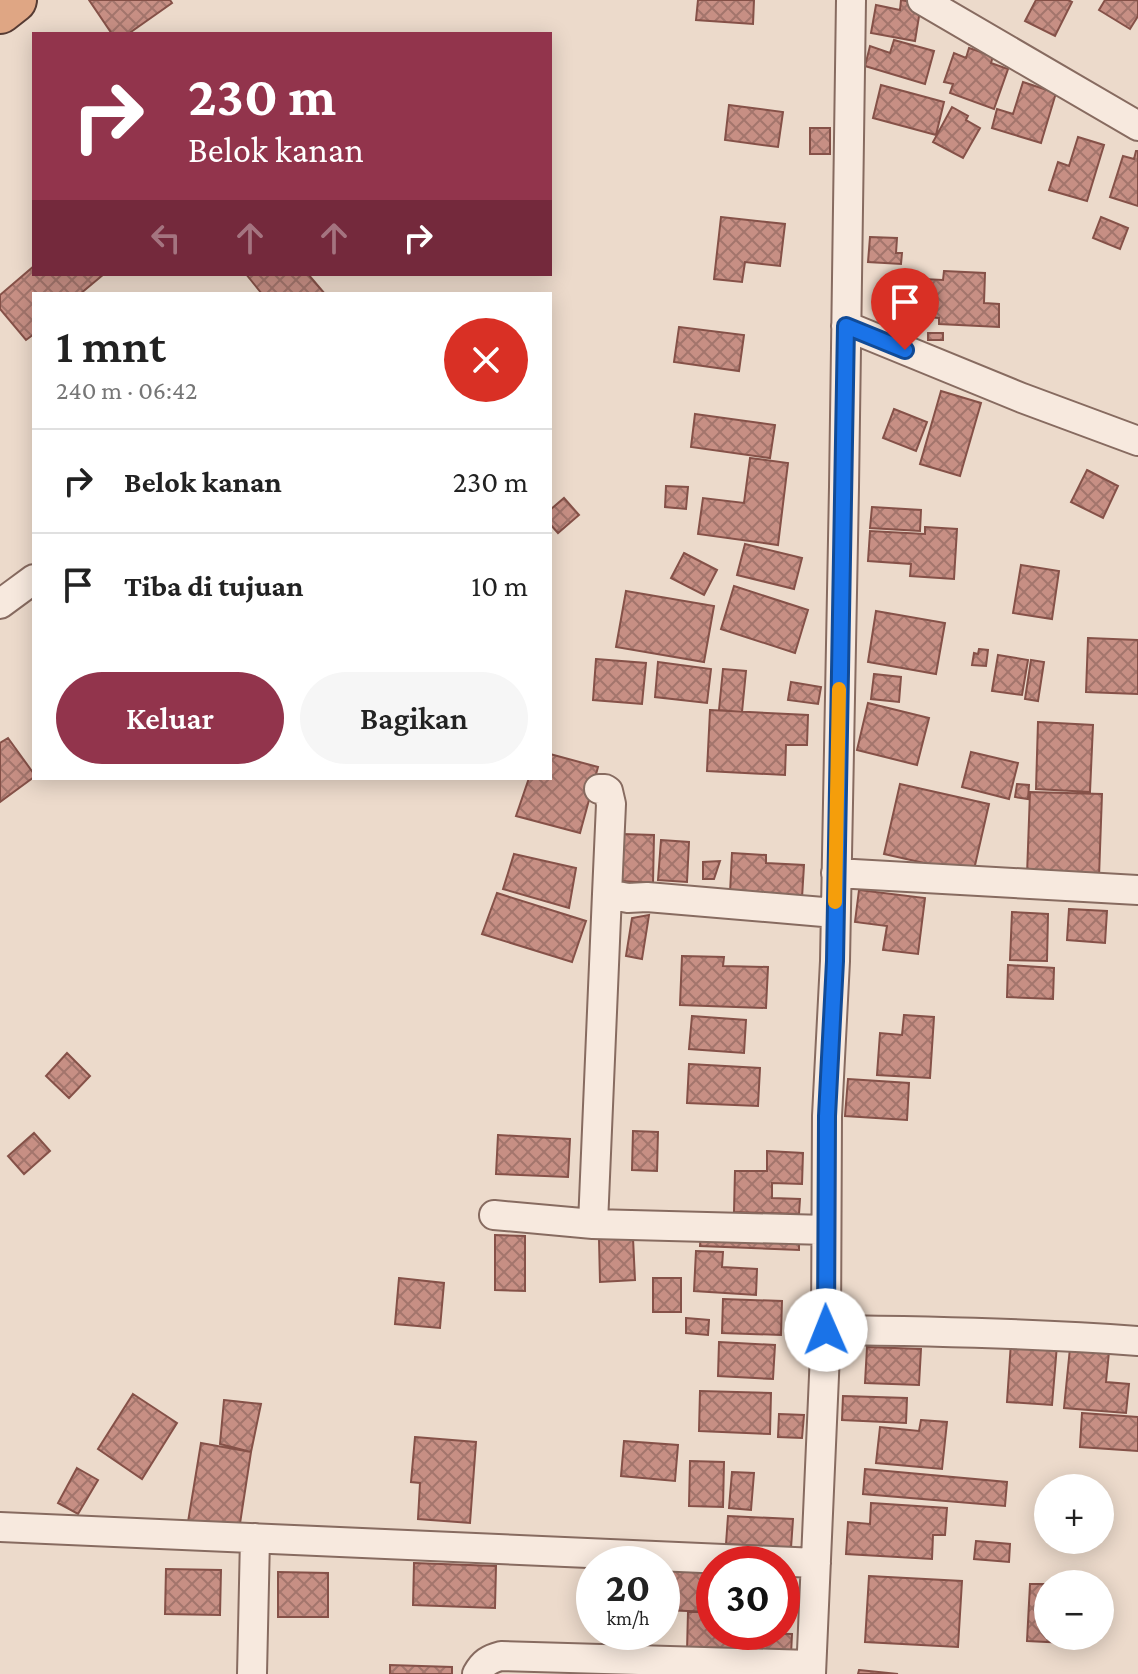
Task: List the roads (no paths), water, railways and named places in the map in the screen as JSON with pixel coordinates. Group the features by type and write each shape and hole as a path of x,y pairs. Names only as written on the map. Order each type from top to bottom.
{"highway":[{"path":"0,11 14,0"}],"street":[{"path":"477,1674 482,1664 501,1656 811,1670 826,1330 827,1116 835,961 851,0"},
{"path":"922,0 1138,126"},
{"path":"846,326 1022,398 1138,441"},
{"path":"0,604 32,580"},
{"path":"593,1224 611,804 608,791 599,789"},
{"path":"836,873 1138,890"},
{"path":"607,894 835,913"},
{"path":"494,1215 593,1224 826,1230"},
{"path":"826,1330 1078,1336 1138,1341"},
{"path":"0,1527 816,1563"},
{"path":"252,1674 255,1538"}]}
